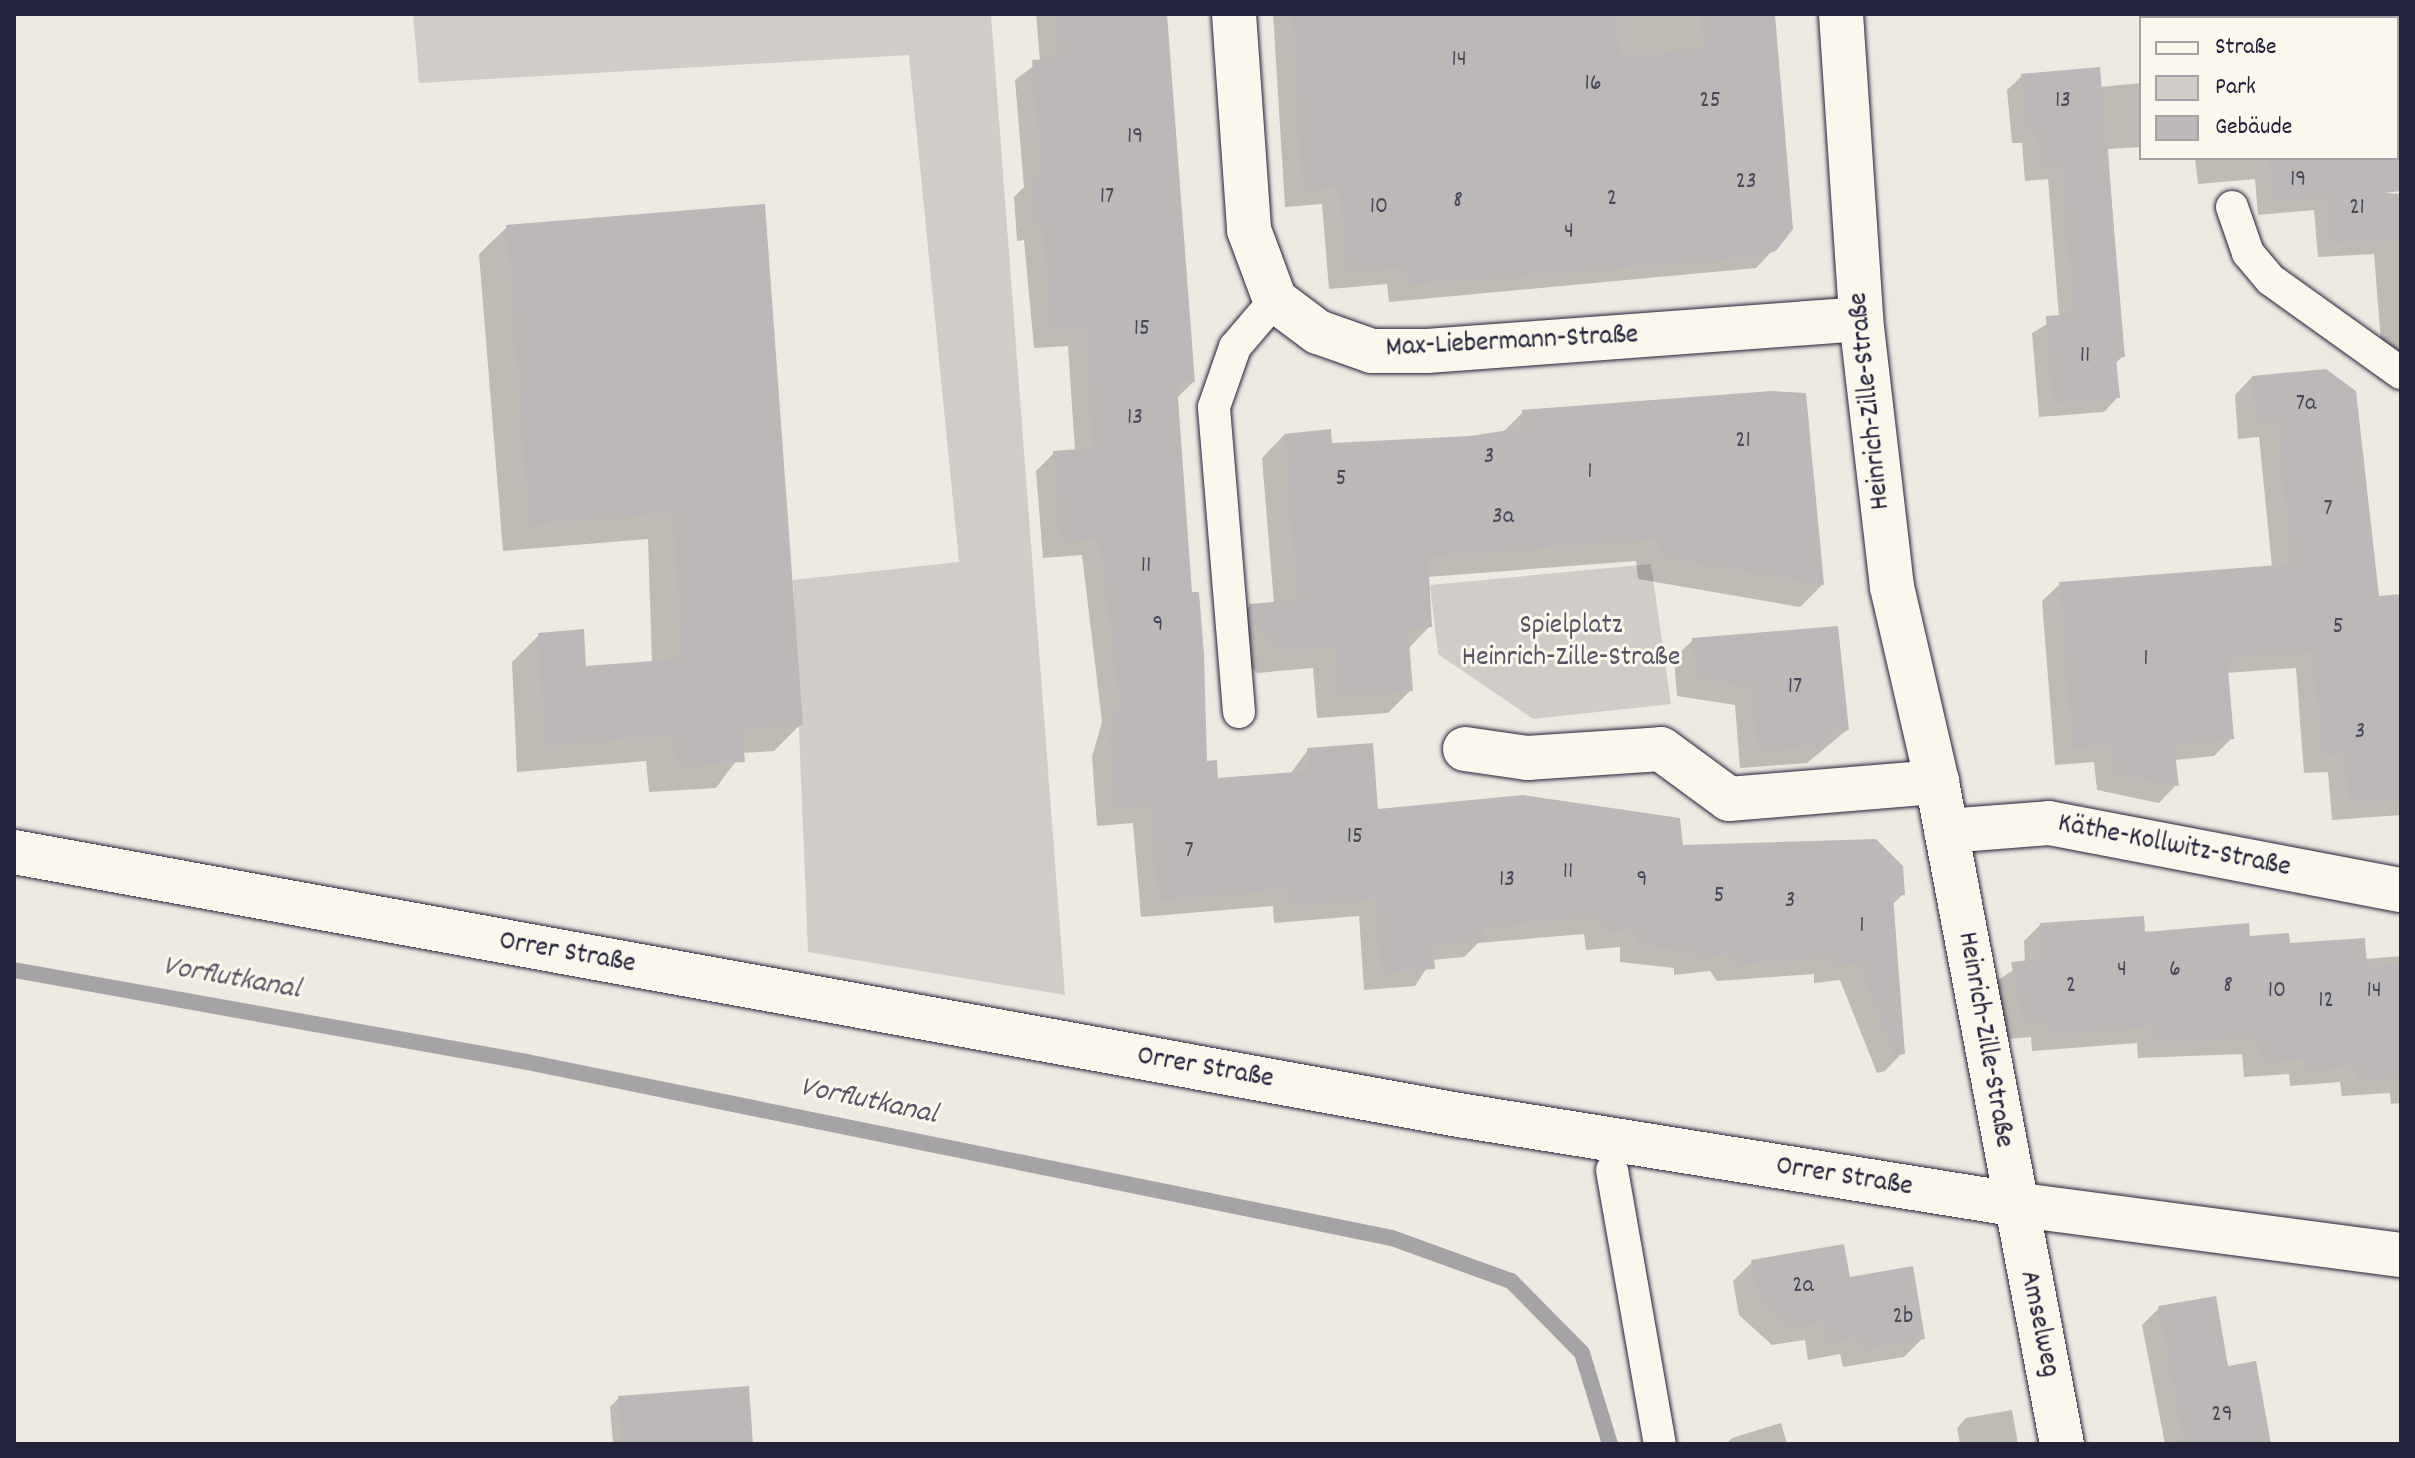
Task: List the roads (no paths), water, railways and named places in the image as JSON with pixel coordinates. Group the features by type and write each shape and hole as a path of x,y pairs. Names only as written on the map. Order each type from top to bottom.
{"street":[{"path":"1234,14 1249,230 1275,300"},
{"name":"Heinrich-Zille-Straße","path":"1841,14 1861,319 1892,587 1937,782 2013,1204"},
{"name":"Max-Liebermann-Straße","path":"1275,300 1318,332 1372,351 1861,319"},
{"path":"1465,749 1527,758 1661,749 1729,799 1937,782"},
{"name":"Käthe-Kollwitz-Straße","path":"1946,831 2049,823 2401,890"},
{"name":"Orrer Straße","path":"14,852 1459,1115 2013,1204 2401,1255"},
{"name":"Amselweg","path":"2013,1204 2062,1444"}],"lane":[{"path":"2232,207 2248,253 2271,280 2401,373"},
{"path":"1239,712 1214,407 1235,347 1275,300"},
{"path":"1612,1170 1660,1444"}],"waterway":[{"name":"Vorflutkanal","path":"14,970 527,1062 1392,1238 1511,1281 1582,1353 1610,1444"}],"park label":[{"name":"Spielplatz Heinrich-Zille-Straße","path":"1571,643"}]}
